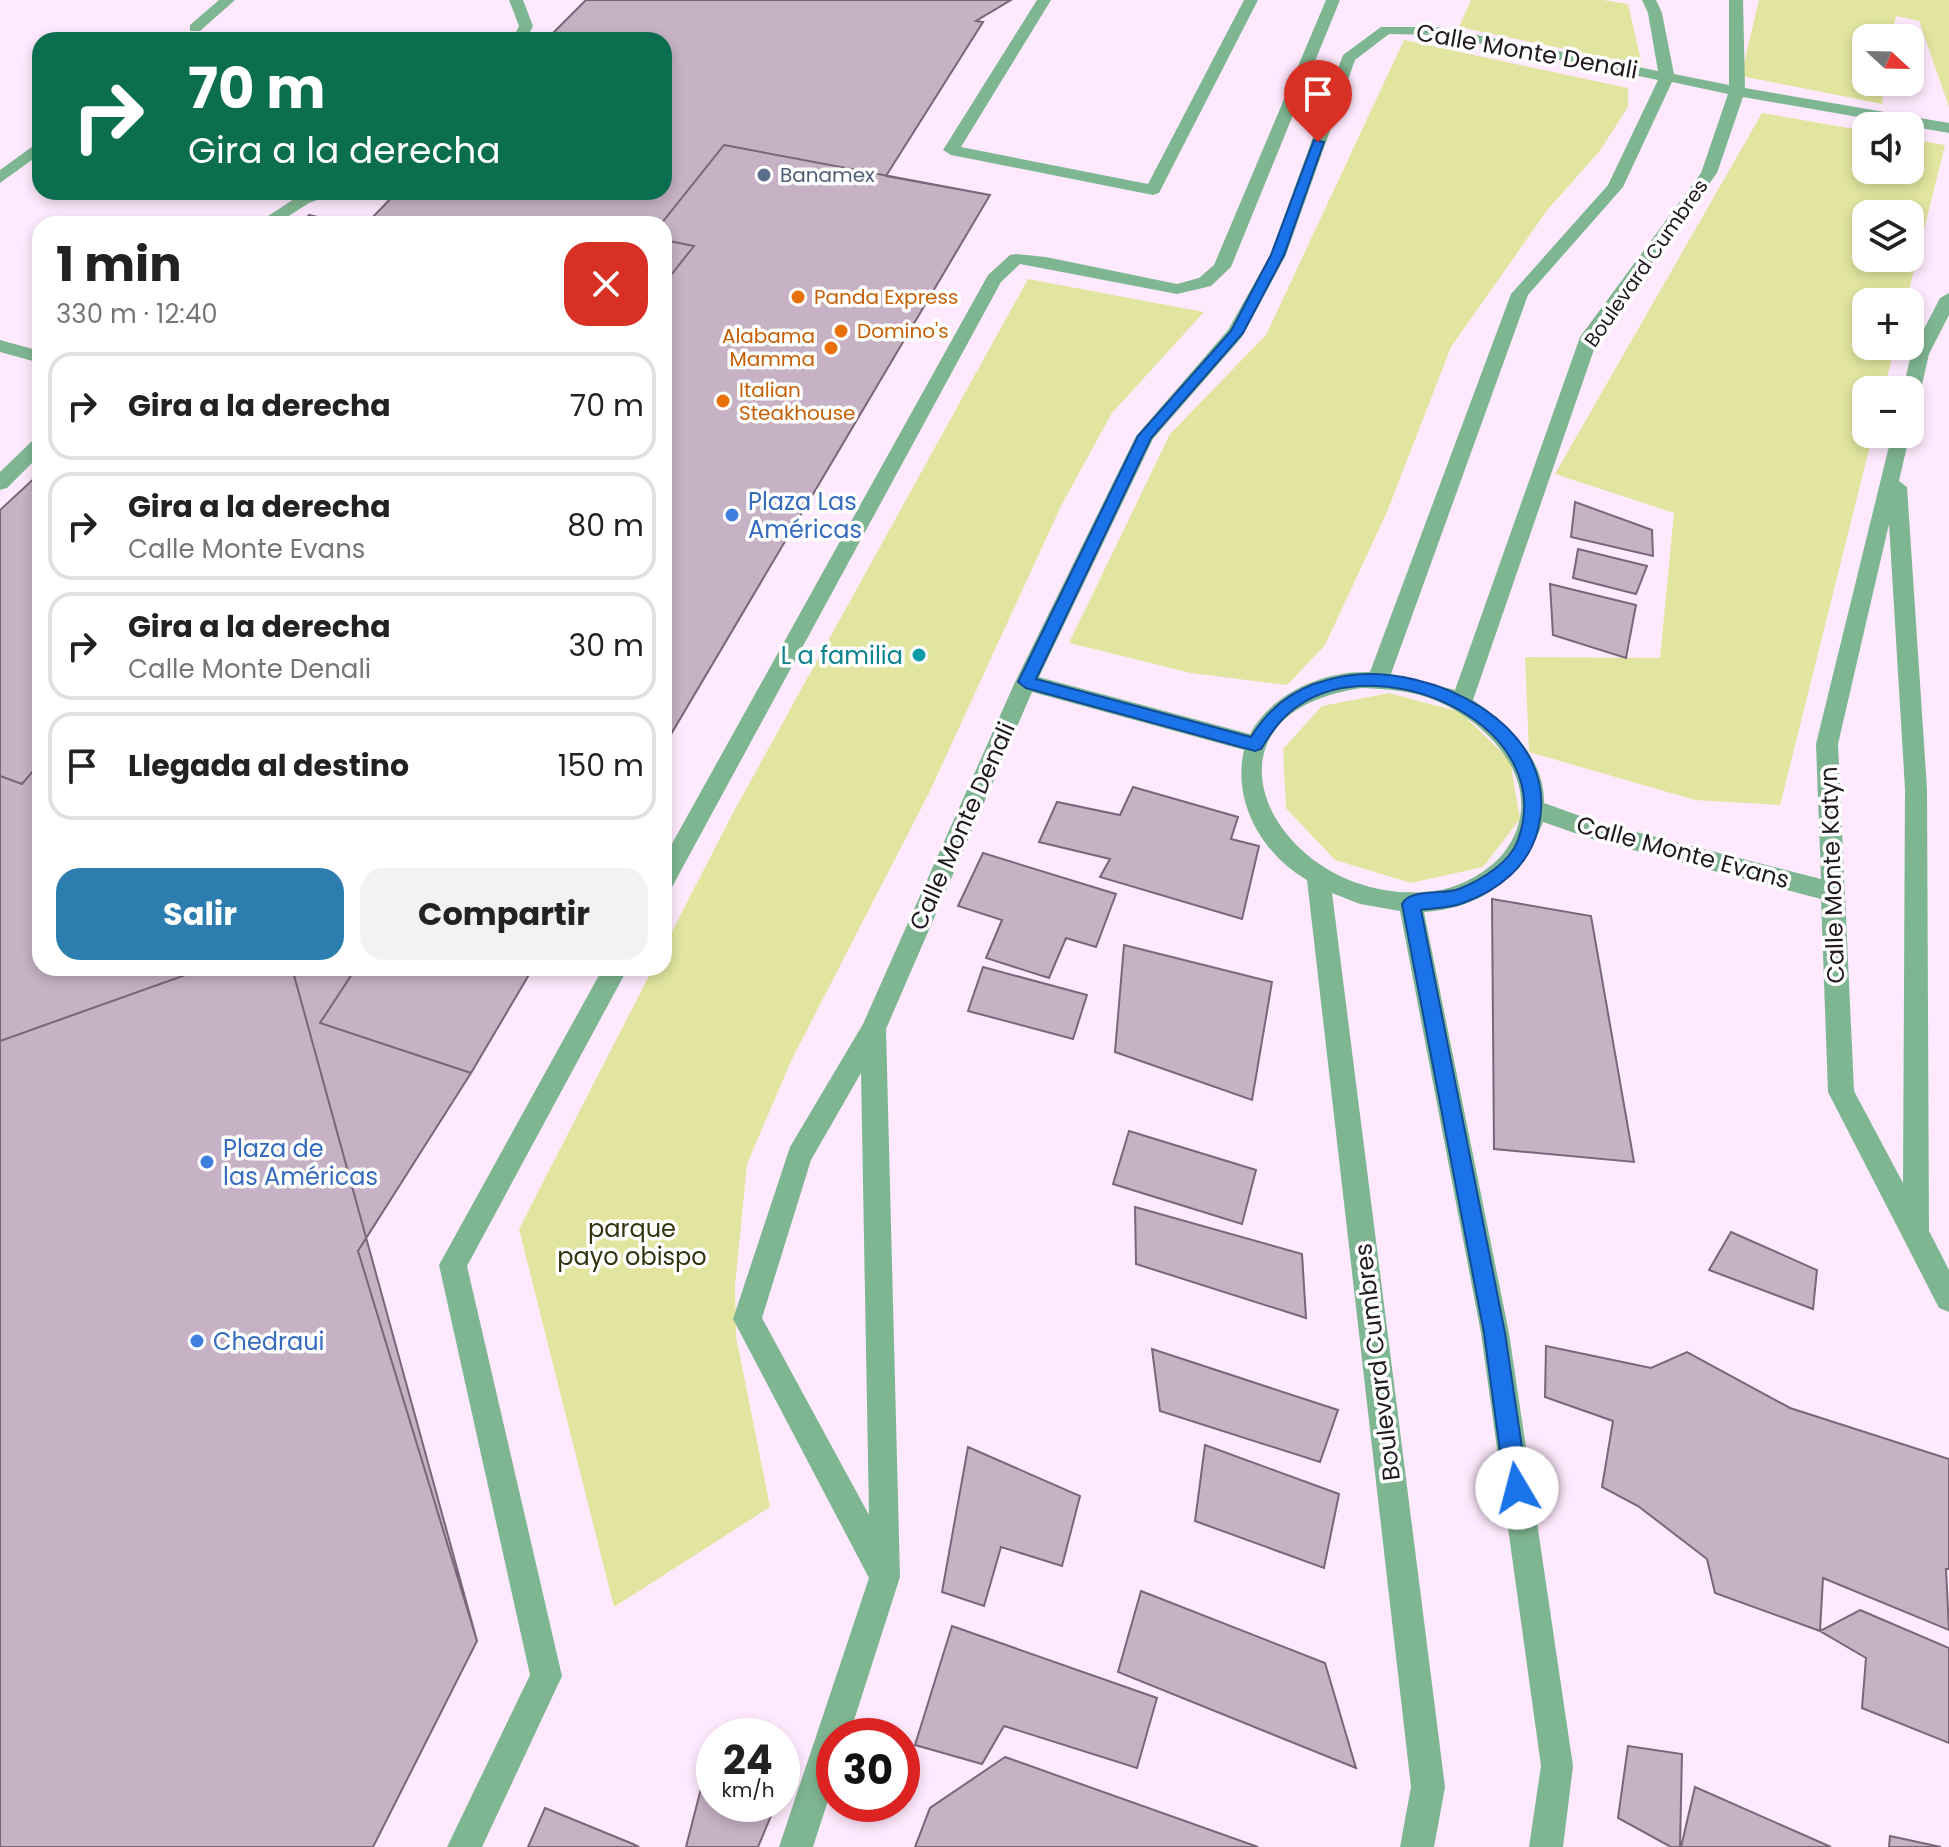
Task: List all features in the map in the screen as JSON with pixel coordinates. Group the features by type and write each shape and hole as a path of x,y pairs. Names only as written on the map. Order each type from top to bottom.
{"street":[{"path":"195,28 228,0"},
{"path":"516,0 526,26 523,32"},
{"path":"1044,0 951,150 1153,190 1251,0"},
{"path":"672,865 994,279 1016,259 1046,262 1177,289 1205,282 1222,267 1333,0"},
{"path":"1378,680 1520,294 1615,187 1667,76 1655,13 1649,0"},
{"name":"Boulevard Cumbres","path":"1461,703 1589,337 1709,173 1737,91 1736,0"},
{"name":"Calle Monte Denali","path":"796,1847 885,1577 873,1029 1026,682 1145,436 1236,333 1278,255 1348,58 1386,30 1437,31 1737,91 1949,128"},
{"path":"0,178 32,152"},
{"path":"277,216 303,200"},
{"path":"1915,376 1920,354 1949,298"},
{"path":"0,346 32,355"},
{"name":"Calle Monte Katyn","path":"1898,448 1827,744 1841,1092 1949,1298"},
{"path":"0,483 32,452"},
{"path":"1895,461 1916,789 1916,1236"},
{"path":"1378,680 1432,690 1461,703 1489,721 1511,745 1527,771 1535,809 1525,846 1499,877 1460,897 1411,904 1363,896 1318,877 1282,849 1258,815 1249,779 1255,744 1271,719 1296,699 1327,686 1378,680"},
{"path":"1026,682 1255,744"},
{"name":"Calle Monte Evans","path":"1535,809 1595,831 1832,892"},
{"name":"Boulevard Cumbres","path":"1318,877 1428,1787 1417,1847"},
{"path":"1411,904 1495,1333 1557,1766 1546,1847"},
{"path":"464,1847 546,1676 453,1265 612,976"},
{"path":"873,1029 799,1156 747,1319 885,1577"}],"green space":[{"path":"1471,0 1603,0 1628,4 1642,65 1459,27"},
{"path":"1759,0 1949,0 1949,107 1924,35 1924,24 1896,16 1895,24 1852,24 1852,96 1883,96 1882,104 1741,76"},
{"path":"1404,40 1628,88 1628,107 1599,152 1548,209 1451,347 1387,512 1325,645 1287,685 1191,673 1069,643 1170,434 1266,335"},
{"path":"1762,113 1852,129 1852,184 1924,184 1924,141 1945,145 1924,230 1924,200 1852,200 1852,272 1913,272 1909,288 1852,288 1852,360 1892,360 1888,376 1852,376 1852,448 1869,448 1780,805 1695,800 1529,752 1525,657 1660,658 1674,513 1555,474"},
{"name":"parque payo obispo","path":"1028,279 1204,312 1112,413 1062,504 929,793 792,1059 747,1164 735,1286 736,1336 770,1507 614,1607 519,1229 649,976 672,976 672,931 734,811"},
{"path":"1389,693 1460,712 1510,760 1520,819 1483,867 1411,883 1335,860 1286,808 1283,749 1322,706"}],"building":[{"name":"Plaza Las Américas","path":"586,0 1011,0 976,21 983,22 886,176 990,195 672,732 672,216 374,216 389,200 672,200 672,32 554,32"},
{"name":"Plaza Las Américas","path":"724,145 990,195 672,732 672,274 694,246 672,242 672,216 667,216"},
{"name":"Plaza de las Américas","path":"32,480 32,976 528,976 358,1251 477,1641 373,1847 0,1847 0,510"},
{"path":"32,480 32,772 22,784 0,776 0,510"},
{"path":"1575,502 1652,530 1653,556 1571,537"},
{"path":"1578,549 1647,566 1636,594 1573,578"},
{"path":"1550,584 1636,605 1626,658 1553,635"},
{"path":"1133,787 1238,817 1231,839 1259,846 1242,919 1100,877 1110,859 1039,842 1057,802 1120,815"},
{"path":"983,853 1116,894 1096,947 1066,938 1049,978 986,958 1002,920 958,906"},
{"path":"1492,899 1591,916 1634,1162 1494,1149"},
{"path":"1124,945 1272,982 1252,1100 1115,1052"},
{"path":"983,967 1087,995 1073,1039 968,1011"},
{"name":"Plaza de las Américas","path":"183,976 294,976 477,1641 373,1847 0,1847 0,1041"},
{"path":"351,976 528,976 471,1073 320,1023"},
{"path":"1129,1131 1256,1170 1242,1224 1113,1184"},
{"path":"1135,1207 1302,1254 1306,1318 1136,1264"},
{"path":"1731,1232 1817,1270 1813,1309 1709,1270"},
{"path":"1546,1346 1651,1368 1687,1352 1790,1408 1949,1459 1949,1569 1946,1569 1949,1630 1823,1578 1820,1631 1715,1593 1707,1559 1638,1506 1602,1487 1613,1421 1545,1397"},
{"path":"1152,1349 1338,1410 1320,1462 1160,1411"},
{"path":"1205,1445 1339,1494 1324,1568 1195,1521"},
{"path":"968,1447 1080,1496 1062,1566 1001,1547 984,1606 942,1592"},
{"path":"1141,1591 1325,1663 1356,1768 1118,1672"},
{"path":"1860,1610 1949,1648 1949,1743 1862,1708 1866,1658 1820,1631"},
{"path":"952,1626 1157,1698 1137,1768 1004,1726 982,1764 920,1746 920,1729"},
{"path":"1628,1746 1682,1754 1680,1847 1671,1847 1618,1818"},
{"path":"1005,1757 1258,1847 915,1847 930,1808"},
{"path":"1695,1787 1831,1847 1681,1847"},
{"path":"545,1808 633,1844 639,1847 528,1847"},
{"path":"696,1808 696,1822 768,1822 758,1847 686,1847"},
{"path":"1890,1836 1941,1847 1889,1847"}],"place":[{"name":"Banamex","path":"764,175"},
{"name":"Panda Express","path":"798,297"},
{"name":"Domino's","path":"841,331"},
{"name":"Alabama Mamma","path":"831,348"},
{"name":"Italian Steakhouse","path":"723,401"},
{"name":"Plaza Las Américas","path":"732,515"},
{"name":"L a familia","path":"919,655"},
{"name":"Plaza de las Américas","path":"207,1162"},
{"name":"Chedraui","path":"197,1341"}],"route":[{"path":"1318,142 1278,255 1236,333 1145,436 1026,682 1255,744 1271,719 1296,699 1327,686 1362,680 1400,682 1432,690 1461,703 1489,721 1511,745 1527,771 1535,809 1525,846 1499,877 1460,897 1411,904 1495,1333 1517,1488"}]}
